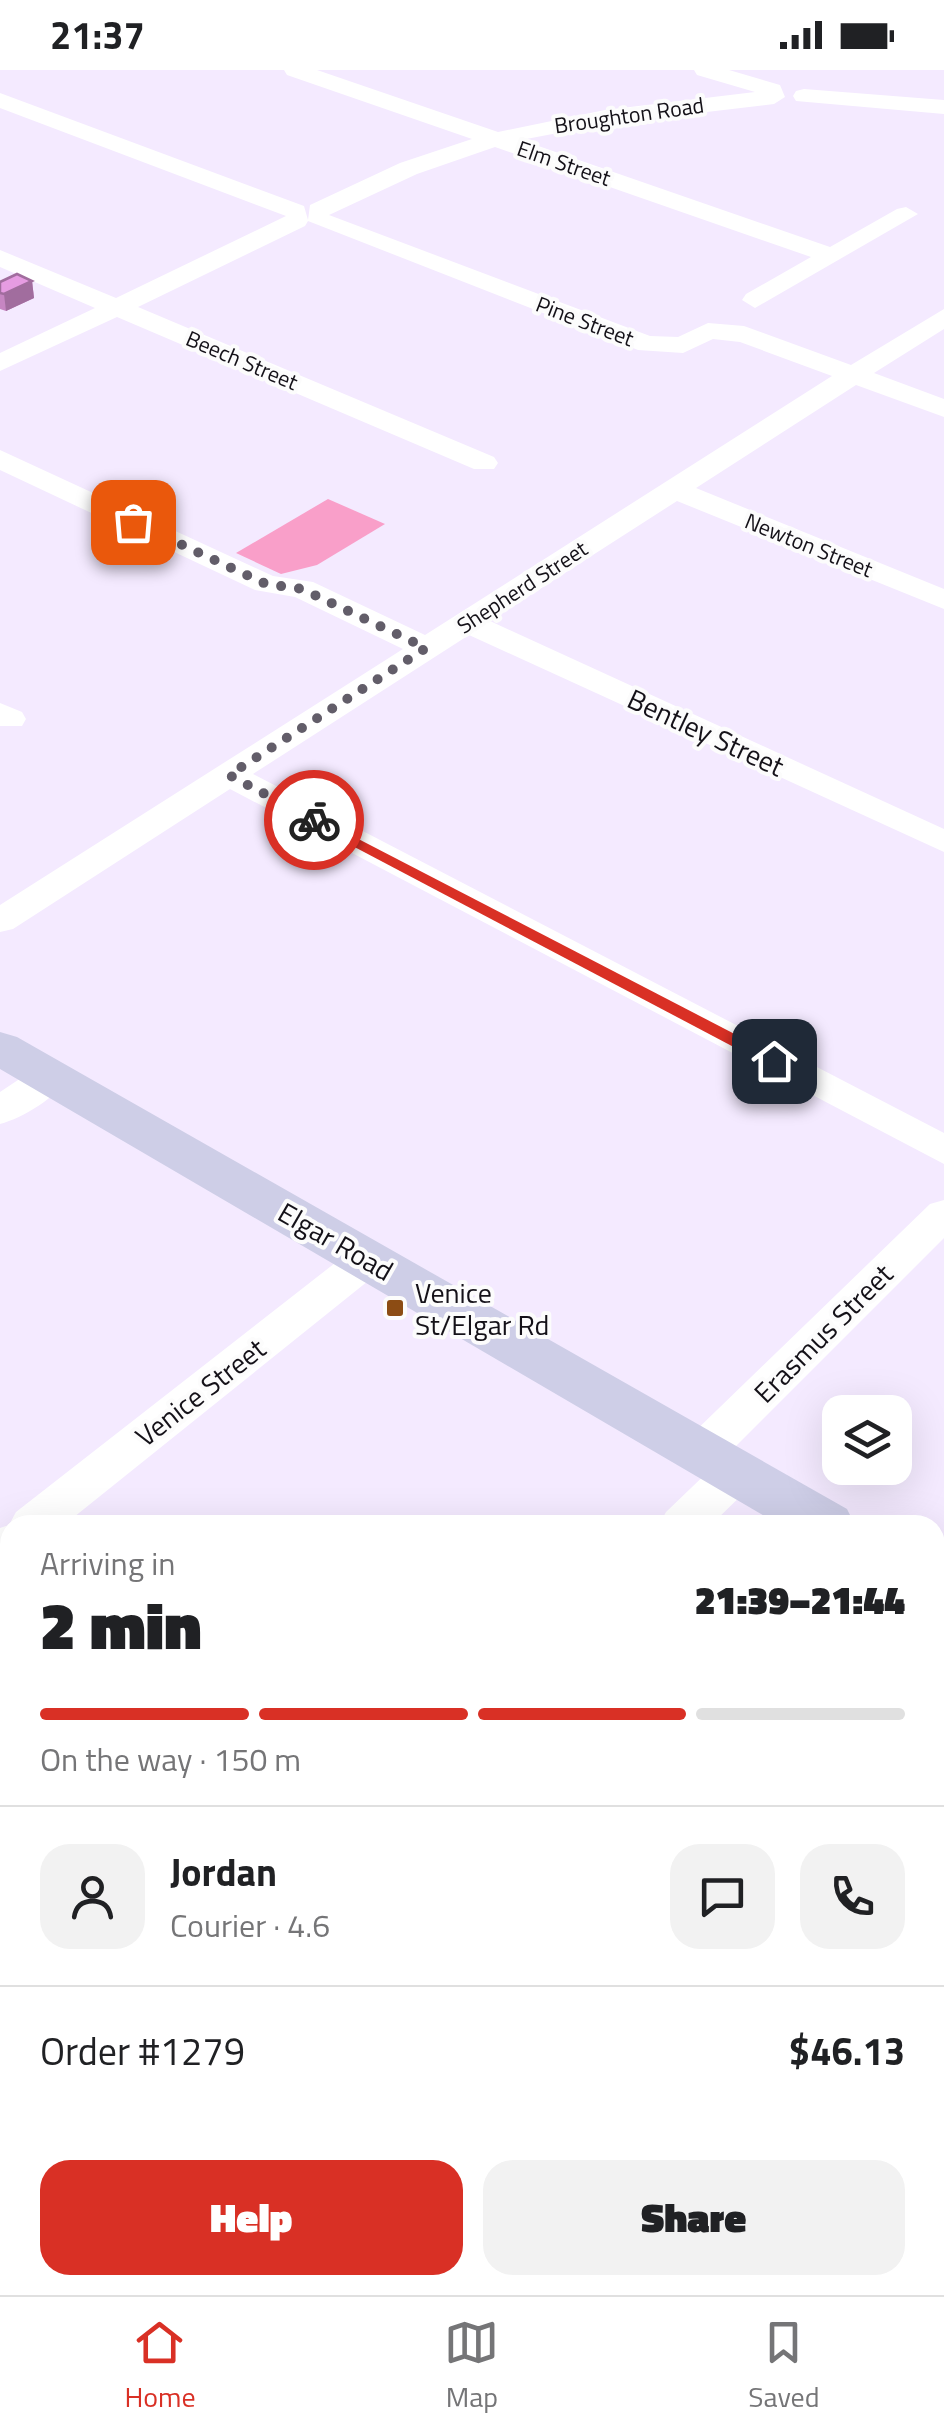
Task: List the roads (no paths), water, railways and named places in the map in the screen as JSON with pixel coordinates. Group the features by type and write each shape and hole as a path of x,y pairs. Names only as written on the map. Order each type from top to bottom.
{"main road":[{"name":"Elgar Road","path":"0,1048 811,1515"}],"street":[{"name":"Elm Street","path":"295,70 832,256"},
{"path":"718,71 775,94"},
{"name":"Broughton Road","path":"0,363 438,157 497,140 600,117 775,94 794,102 804,96 944,107"},
{"name":"Pine Street","path":"0,100 647,344 684,345 708,332 726,330 944,409"},
{"path":"755,300 906,214"},
{"name":"Beech Street","path":"0,258 484,463"},
{"name":"Shepherd Street","path":"0,921 944,317"},
{"path":"0,459 266,584 302,589 426,648"},
{"name":"Newton Street","path":"674,490 944,600"},
{"name":"Bentley Street","path":"467,622 944,842"},
{"path":"229,775 944,1150"},
{"path":"0,1112 50,1077"},
{"name":"Erasmus Street","path":"688,1515 720,1462 944,1214"},
{"name":"Venice Street","path":"45,1515 368,1259"}],"place":[{"name":"Venice St/Elgar Rd","path":"395,1308"}]}
